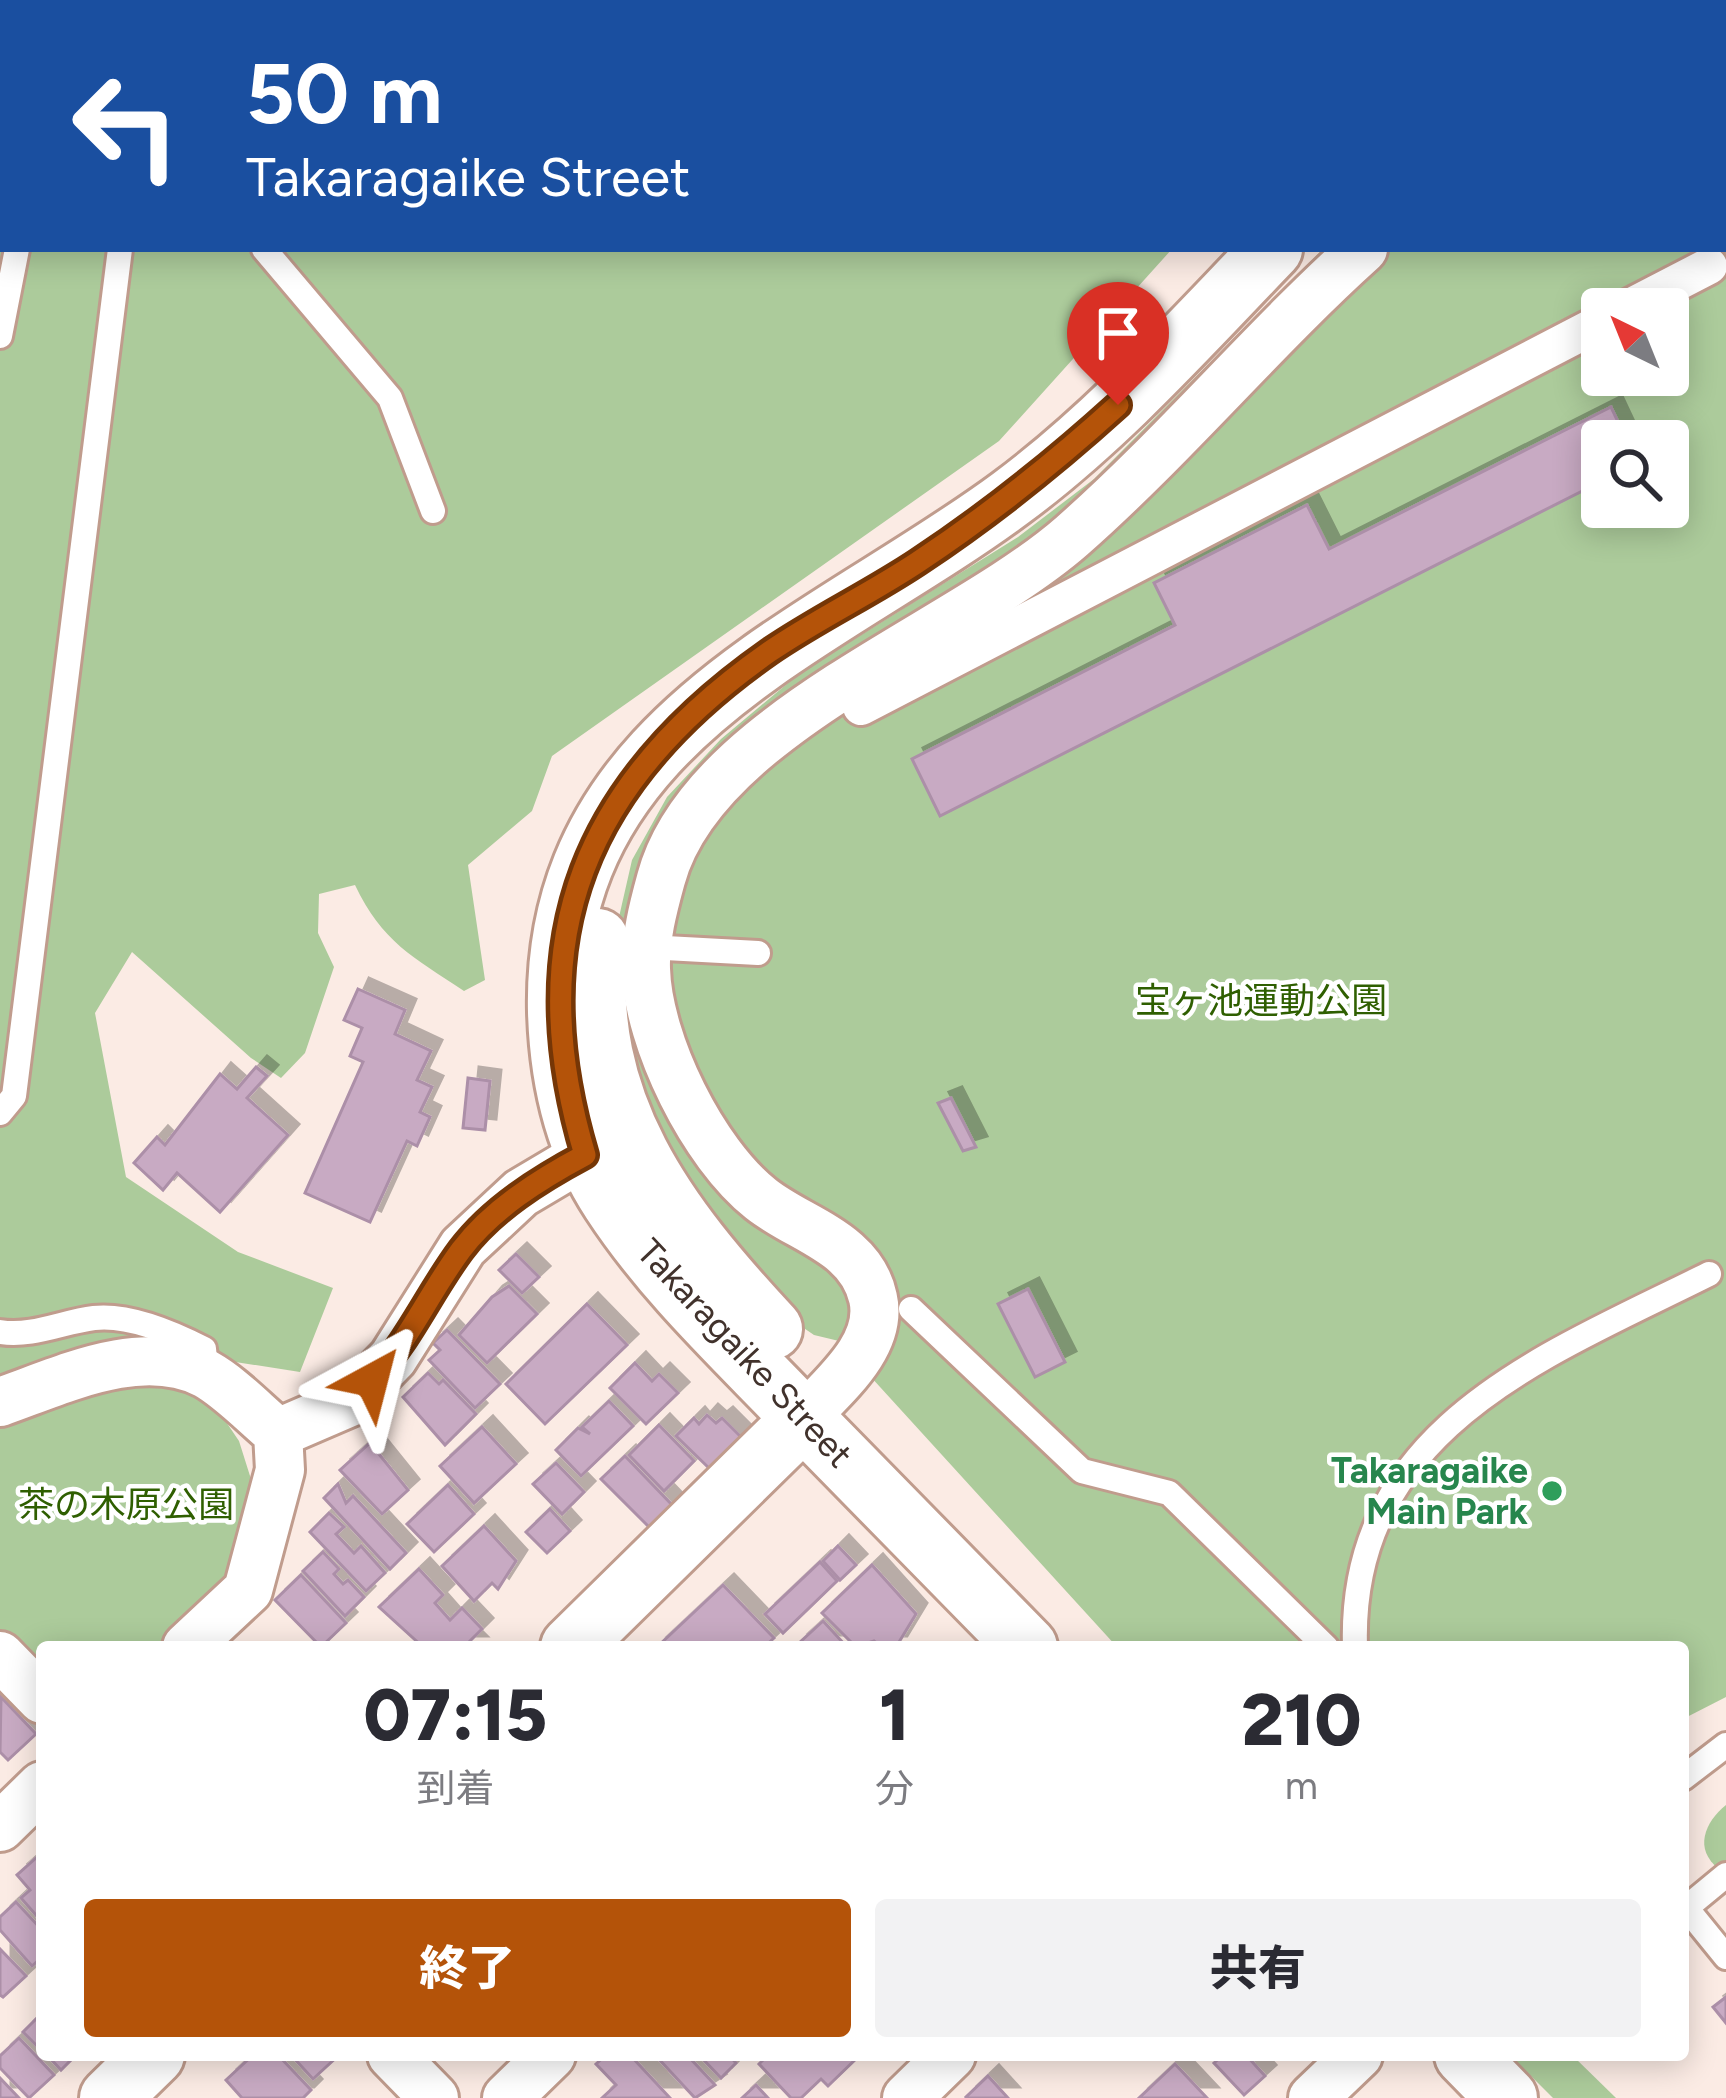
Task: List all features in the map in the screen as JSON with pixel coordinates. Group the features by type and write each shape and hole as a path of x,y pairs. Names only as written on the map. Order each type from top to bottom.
{"street":[{"name":"Takaragaike Street","path":"1062,1641 816,1405 681,1294 610,1199 585,1155 567,1095 557,979 567,917 622,792 654,751 728,682 914,565 1049,467 1142,384 1269,252"},
{"name":"Takaragaike Street","path":"998,1637 669,1211 624,1132 594,973 615,870 662,784 748,699 795,663 1004,532 1079,471 1191,367 1300,252"},
{"path":"577,1641 816,1405 864,1349 874,1322 873,1298 848,1252 758,1198 703,1127 665,1056 650,1012 647,947 663,872 680,835 737,769 789,722 1033,569 1361,252"},
{"path":"1667,288 1709,266"},
{"path":"860,707 1581,333"},
{"path":"278,1433 350,1402 393,1358 463,1247 520,1193 585,1155"},
{"path":"0,1402 93,1370 164,1360 207,1375 278,1433 280,1470 248,1590 193,1641"},
{"path":"0,1656 36,1693"},
{"path":"0,1828 36,1792"},
{"path":"110,2098 148,2061"},
{"path":"398,2061 434,2098"},
{"path":"507,2098 545,2061"},
{"path":"907,2098 945,2061"},
{"path":"1313,2098 1352,2061"},
{"path":"1431,2061 1467,2098"},
{"path":"1471,2061 1507,2098"}],"lane":[{"path":"0,336 16,252"},
{"path":"0,1113 14,1096 120,252"},
{"path":"267,252 390,398 433,511"},
{"path":"647,947 758,953"},
{"path":"1355,1641 1354,1605 1371,1544 1390,1495 1436,1431 1517,1370 1709,1274"},
{"path":"911,1309 1082,1471 1169,1492 1320,1641"},
{"path":"0,1332 19,1335 100,1317 171,1332 204,1349 207,1375"},
{"path":"1689,1773 1726,1744"},
{"path":"1689,1902 1726,1875"},
{"path":"1689,1911 1722,1943"}],"green space":[{"path":"0,252 1169,252 999,441 552,756 532,811 468,865 485,980 464,991 414,958 376,921 355,885 319,894 318,933 334,967 305,1053 281,1078 251,1058 132,952 95,1013 126,1177 238,1252 333,1288 300,1372 146,1348 0,1386"},
{"path":"1320,252 1338,252 1115,476 678,805 641,1046 831,1262 856,1313 839,1341 814,1335 770,1305 643,1122 609,961 632,860 667,797 721,739 800,673 1018,537 1094,479"},
{"name":"宝ヶ池運動公園","path":"1385,252 1726,252 1726,1697 1689,1716 1689,1641 1112,1641 870,1376 892,1305 752,1177 668,1047 660,906 708,810 1210,425"},
{"name":"茶の木原公園","path":"163,1378 216,1407 239,1441 256,1495 225,1588 174,1641 36,1641 36,1675 0,1639 0,1409"},
{"path":"1726,1805 1726,1863 1719,1869 1704,1844 1712,1819"},
{"path":"1516,2061 1578,2061 1616,2098 1553,2098"}],"building":[{"path":"1611,407 1617,420 1585,420"},
{"path":"1581,422 1581,492 940,816 912,759 1175,625 1154,583 1307,505 1329,549"},
{"path":"358,989 405,1010 395,1034 431,1051 417,1080 432,1087 420,1112 430,1117 417,1146 407,1141 370,1222 305,1193 363,1062 350,1056 362,1028 344,1020"},
{"path":"256,1067 267,1076 247,1098 288,1135 220,1212 177,1173 163,1190 134,1163 157,1137 165,1145 220,1074 237,1089"},
{"path":"468,1078 490,1081 485,1130 463,1128"},
{"path":"951,1098 976,1147 963,1151 938,1103"},
{"path":"516,1254 539,1277 522,1293 499,1270"},
{"path":"509,1286 537,1314 487,1363 459,1335 492,1297"},
{"path":"1028,1289 1065,1362 1035,1377 998,1304"},
{"path":"587,1304 627,1345 545,1424 506,1384"},
{"path":"447,1330 500,1384 475,1408 429,1360 440,1350 433,1343"},
{"path":"635,1363 652,1381 659,1374 678,1393 646,1424 610,1388"},
{"path":"428,1373 439,1384 443,1380 476,1414 445,1445 403,1397"},
{"path":"609,1401 633,1426 581,1476 556,1450 578,1428 590,1434 582,1427"},
{"path":"707,1415 716,1423 722,1418 745,1441 713,1472 676,1436 694,1418 699,1424"},
{"path":"659,1425 694,1461 664,1491 629,1455"},
{"path":"482,1427 516,1464 474,1503 440,1466"},
{"path":"370,1443 408,1490 382,1514 340,1470"},
{"path":"625,1456 675,1508 652,1530 601,1479"},
{"path":"556,1463 584,1492 562,1514 533,1484"},
{"path":"338,1484 346,1503 353,1496 406,1553 390,1569 324,1498"},
{"path":"448,1485 474,1514 434,1552 407,1524"},
{"path":"550,1509 570,1531 547,1553 526,1532"},
{"path":"329,1513 344,1527 336,1534 354,1553 361,1546 385,1573 366,1591 310,1532"},
{"path":"484,1526 516,1561 498,1589 492,1583 474,1601 442,1566"},
{"path":"838,1546 856,1565 840,1580 823,1561"},
{"path":"323,1552 339,1569 334,1574 343,1584 348,1580 364,1597 345,1616 303,1571"},
{"path":"820,1562 837,1581 783,1633 765,1614"},
{"path":"872,1565 916,1614 900,1641 850,1641 822,1613"},
{"path":"419,1569 443,1595 435,1603 450,1620 462,1608 482,1629 470,1641 416,1641 379,1607"},
{"path":"301,1575 346,1623 327,1641 315,1641 275,1600"},
{"path":"723,1585 774,1638 771,1641 663,1641"},
{"path":"823,1621 841,1641 801,1641"},
{"path":"1,1697 36,1734 8,1760 0,1752"},
{"path":"36,1858 36,1915 21,1898 30,1890 17,1875"},
{"path":"16,1902 36,1924 36,1962 32,1966 0,1930 0,1917"},
{"path":"0,1949 26,1976 3,1997 0,1995"},
{"path":"1726,1997 1726,2023 1713,2007"},
{"path":"36,2019 36,2045 23,2032"},
{"path":"19,2038 54,2075 29,2098 0,2068 0,2056"},
{"path":"247,2061 284,2061 311,2090 303,2098 242,2098 226,2080"},
{"path":"296,2061 332,2061 313,2079"},
{"path":"636,2061 670,2098 602,2098 616,2085 596,2064"},
{"path":"661,2061 693,2061 715,2085 695,2098"},
{"path":"705,2061 734,2061 721,2078"},
{"path":"854,2061 828,2086 821,2079 801,2098 791,2098 759,2064"},
{"path":"1251,2061 1265,2076 1244,2095 1214,2063"},
{"path":"1175,2064 1207,2098 1139,2098"},
{"path":"988,2076 1008,2098 966,2097"},
{"path":"0,2078 19,2098 0,2098"},
{"path":"756,2085 768,2098 742,2098"}],"place":[{"name":"Takaragaike Main Park","path":"1552,1491"}],"route":[{"path":"372,1380 393,1358 463,1247 520,1193 585,1155 567,1095 557,979 567,917 622,792 654,751 728,682 1012,498 1118,405"}]}
